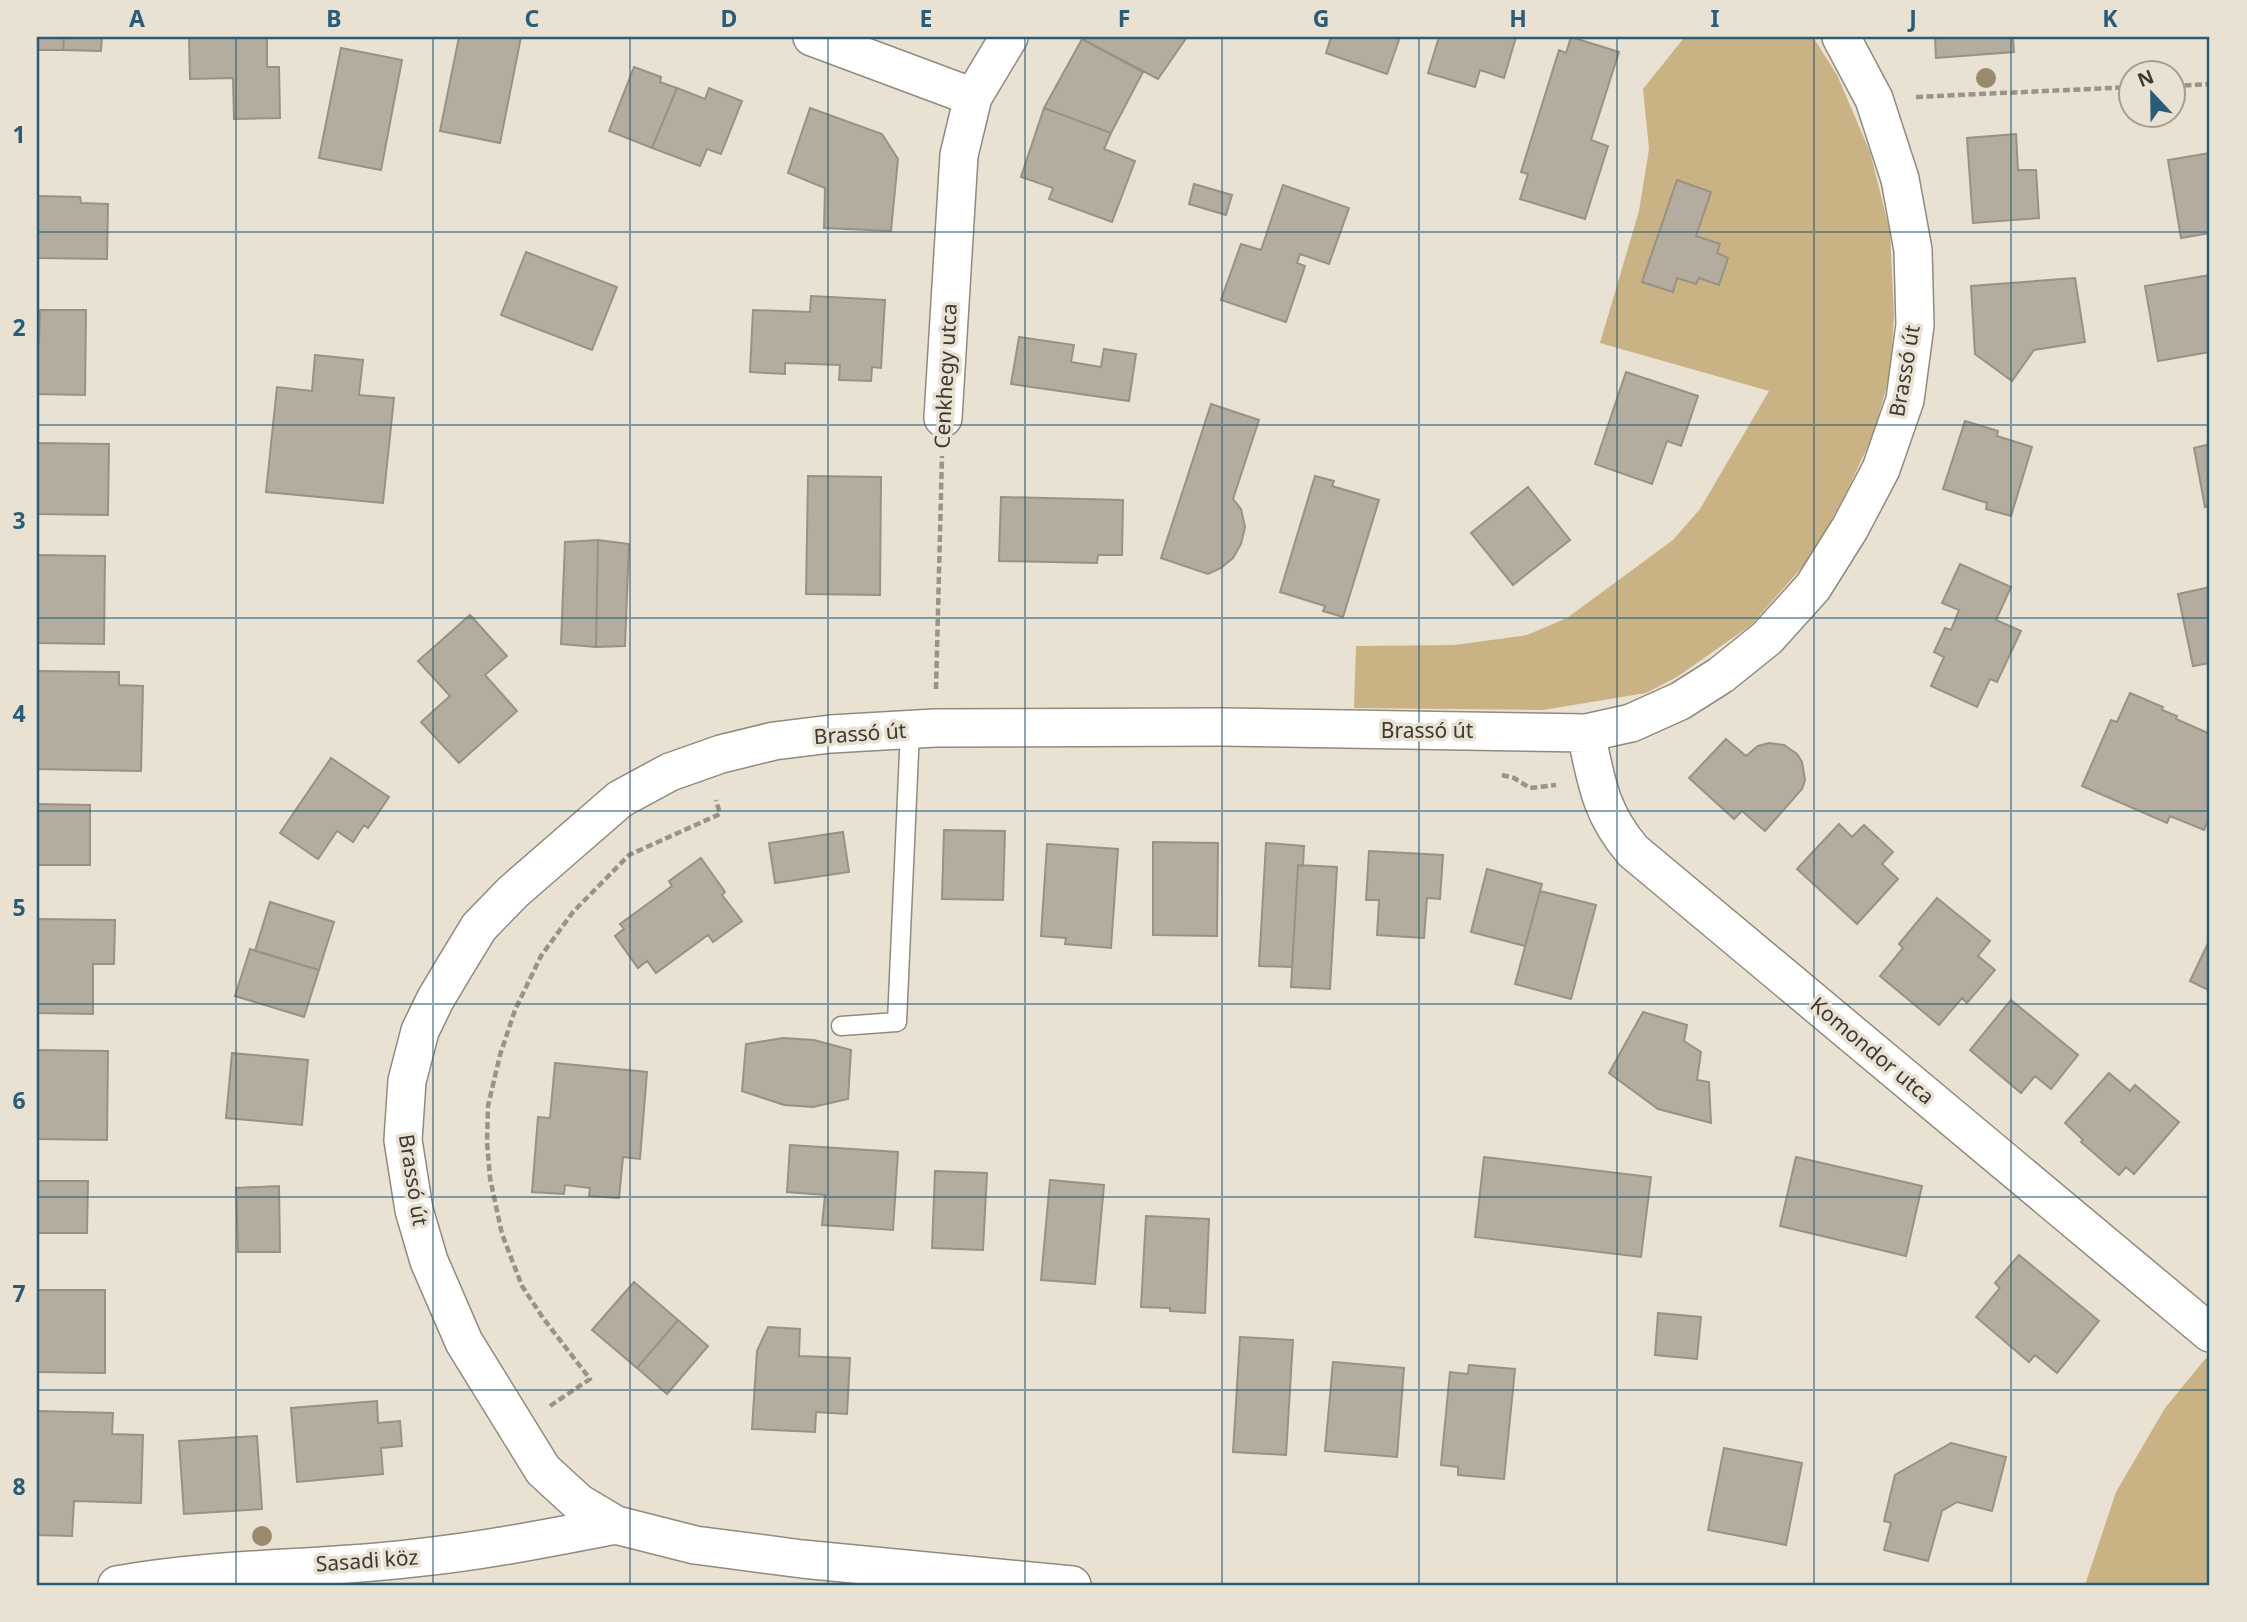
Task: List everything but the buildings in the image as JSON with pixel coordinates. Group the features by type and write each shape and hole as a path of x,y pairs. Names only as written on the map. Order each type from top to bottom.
{"street":[{"path":"812,37 974,97"},
{"name":"Cenkhegy utca","path":"943,418 958,155 974,97 1009,37"},
{"name":"Brassó út","path":"1072,1585 802,1559 695,1545 616,1525 579,1503 543,1470 464,1342 429,1261 414,1210 403,1140 407,1081 420,1031 435,1000 479,927 544,863 620,799 670,772 721,754 774,741 831,734 923,729 1223,727 1586,733 1631,723 1680,701 1721,675 1767,638 1813,587 1850,528 1881,469 1905,400 1915,325 1913,250 1900,178 1874,99 1841,37"},
{"name":"Komondor utca","path":"1586,733 1605,808 1616,832 1633,852 2210,1334"},
{"name":"Sasadi köz","path":"117,1585 191,1574 414,1559 517,1544 616,1525"}],"lane":[{"path":"841,1027 898,1021 923,729"}],"path":[{"path":"2188,85 2210,84"},
{"path":"1874,99 2118,89"},
{"name":"Cenkhegy utca","path":"923,729 943,418"}],"shaded area":[{"path":"1682,37 1813,37 1837,75 1870,152 1890,232 1894,316 1890,375 1873,435 1845,495 1811,557 1751,625 1677,677 1646,693 1543,710 1354,708 1356,646 1455,645 1527,635 1567,618 1673,540 1700,509 1769,391 1600,343 1639,211 1649,149 1643,89"},
{"path":"2206,1358 2210,1361 2210,1585 2085,1585 2116,1492 2165,1408"}]}
